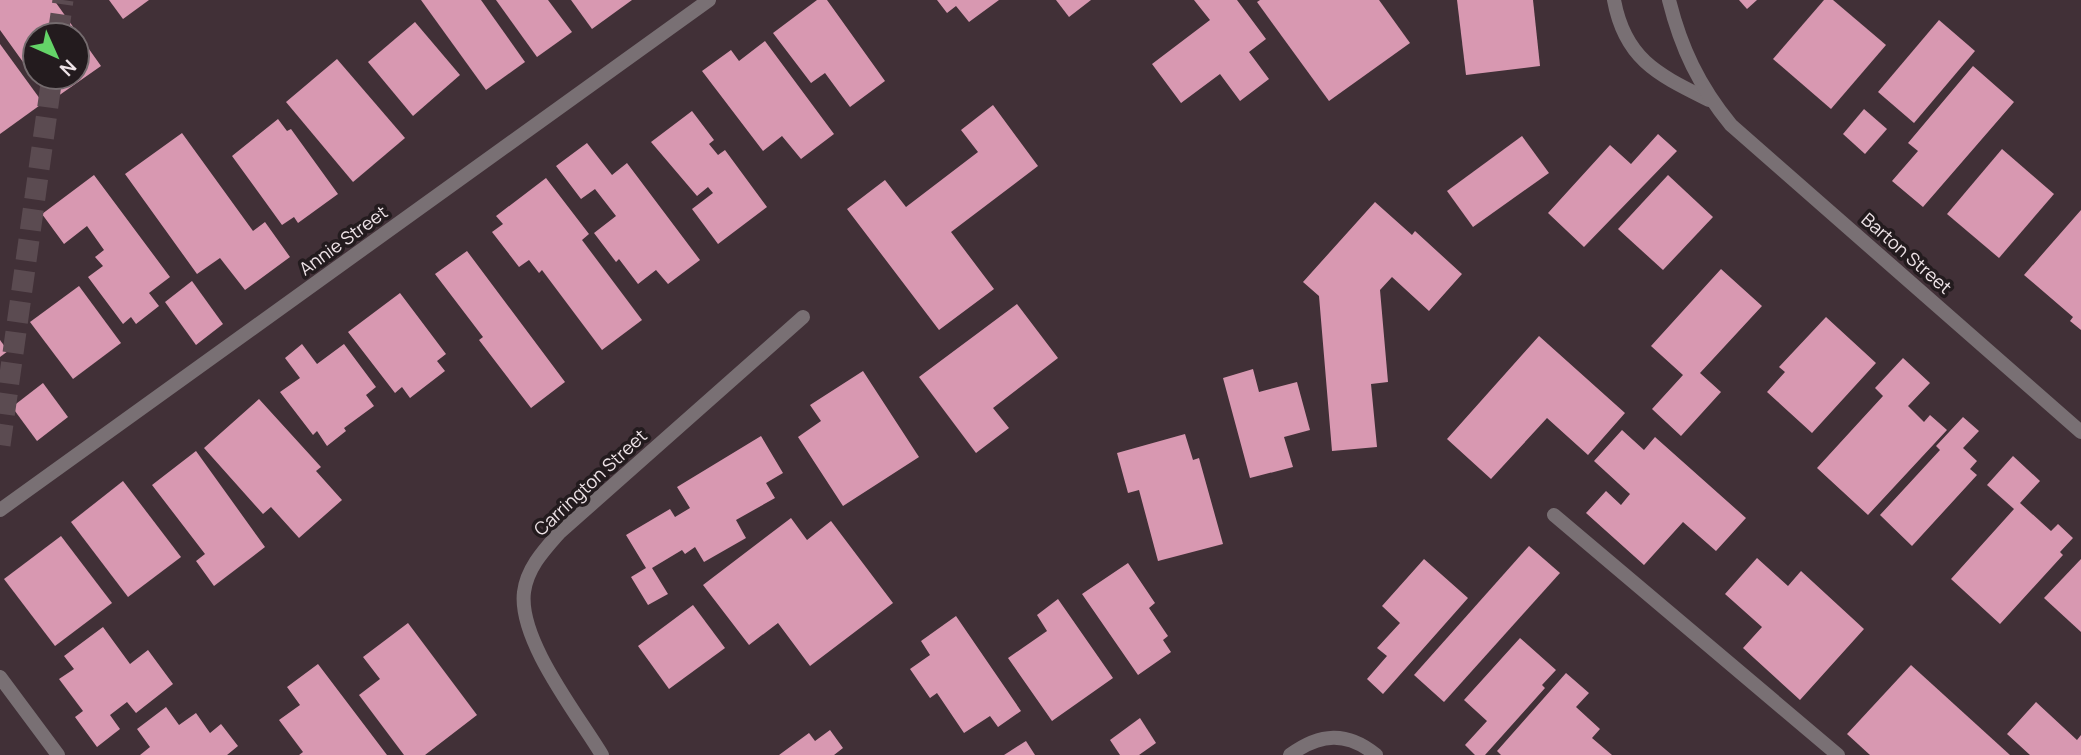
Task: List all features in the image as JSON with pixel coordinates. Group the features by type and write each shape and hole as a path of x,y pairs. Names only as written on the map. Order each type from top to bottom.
{"street":[{"name":"Annie Street","path":"0,510 709,0"},
{"name":"Barton Street","path":"1614,0 1617,20 1631,48 1656,73 1711,100"},
{"name":"Barton Street","path":"1669,0 1686,56 1711,100 1731,125 2081,432"},
{"name":"Carrington Street","path":"602,755 535,642 526,613 524,592 530,573 538,556 559,533 803,317"},
{"path":"1554,515 1838,755"},
{"path":"0,677 58,755"},
{"path":"1290,755 1317,740 1338,736 1360,743 1376,755"}],"building":[{"path":"0,0 54,0 69,21 21,21 21,59 0,30"},
{"path":"109,0 149,0 123,19"},
{"path":"421,0 481,0 525,62 486,90"},
{"path":"496,0 548,0 572,32 537,57"},
{"path":"571,0 632,0 592,29"},
{"path":"817,0 827,0 885,81 850,107 825,73 811,83 773,33"},
{"path":"937,0 999,0 969,22 956,6 947,13"},
{"path":"1056,0 1091,0 1069,17"},
{"path":"1194,0 1237,0 1266,39 1249,52 1269,79 1240,101 1220,74 1181,103 1152,64 1210,20"},
{"path":"1379,0 1410,43 1329,101 1257,2"},
{"path":"1457,0 1533,0 1540,66 1466,75"},
{"path":"1739,0 1757,0 1747,9"},
{"path":"1824,0 1833,0 1886,45 1831,109 1773,59"},
{"path":"1939,20 1975,51 1914,123 1878,92"},
{"path":"415,22 460,75 413,116 368,62"},
{"path":"765,41 834,134 801,159 782,136 763,151 702,71 731,50 739,61"},
{"path":"0,44 21,73 21,91 34,91 43,103 0,134"},
{"path":"91,52 101,66 91,73"},
{"path":"337,59 405,138 353,182 286,102"},
{"path":"1973,66 2014,102 1923,207 1892,181 1918,151 1908,143"},
{"path":"44,91 65,91 51,101"},
{"path":"993,105 1038,166 951,232 994,289 939,330 847,209 885,180 906,207 978,152 961,130"},
{"path":"1864,109 1887,129 1865,154 1843,134"},
{"path":"692,111 714,140 709,144 718,155 725,150 767,207 718,244 692,209 713,193 708,187 697,196 651,142"},
{"path":"278,119 287,131 291,129 338,194 298,223 294,217 282,225 232,156"},
{"path":"182,133 253,231 265,222 290,257 245,290 220,258 197,274 125,174"},
{"path":"1658,134 1677,151 1584,247 1548,213 1610,145 1631,164"},
{"path":"1522,136 1549,173 1473,227 1447,191"},
{"path":"587,143 612,175 627,163 700,260 668,284 656,270 638,284 619,259 616,262 594,233 616,216 595,189 581,199 556,166"},
{"path":"2002,149 2054,194 1999,258 1947,214"},
{"path":"94,175 170,277 149,293 159,306 136,324 131,317 123,324 88,277 103,266 95,257 104,250 87,226 64,244 42,214"},
{"path":"1668,175 1713,217 1663,270 1618,229"},
{"path":"546,178 589,234 582,240 642,320 602,350 542,270 539,273 529,260 519,267 492,232 503,224 496,216"},
{"path":"1375,202 1412,235 1415,231 1462,274 1429,311 1392,277 1380,290 1388,382 1371,384 1377,447 1332,451 1319,296 1303,282"},
{"path":"2081,210 2081,330 2070,321 2073,317 2024,275"},
{"path":"467,251 565,382 531,408 479,340 483,337 435,274"},
{"path":"1721,269 1762,306 1700,373 1721,392 1681,436 1652,409 1683,375 1651,346"},
{"path":"192,281 223,324 196,345 165,302"},
{"path":"79,286 121,343 73,379 30,322"},
{"path":"400,293 446,354 437,361 445,371 410,398 402,387 395,393 348,332"},
{"path":"1017,304 1058,358 993,408 1009,428 976,453 919,377"},
{"path":"1826,317 1876,363 1812,433 1767,392 1785,372 1779,367"},
{"path":"1539,336 1625,413 1588,455 1547,418 1491,479 1447,439"},
{"path":"0,340 8,351 0,357"},
{"path":"302,344 317,364 344,344 376,387 366,395 374,406 344,428 346,431 327,446 317,431 313,435 280,392 300,378 285,358"},
{"path":"1903,358 1930,383 1908,406 1924,422 1930,415 1947,430 1868,515 1817,468 1883,396 1875,388"},
{"path":"1253,369 1259,392 1297,382 1310,430 1284,437 1293,467 1250,478 1223,378"},
{"path":"863,371 919,457 843,506 798,437 821,421 810,405"},
{"path":"43,383 68,417 37,441 12,407"},
{"path":"259,399 321,467 316,471 342,500 299,538 271,507 263,514 204,448"},
{"path":"1963,417 1979,431 1963,448 1977,461 1970,469 1977,475 1912,546 1880,515 1940,450 1936,446"},
{"path":"1622,430 1644,450 1655,437 1746,518 1716,551 1683,522 1644,565 1586,513 1606,491 1621,505 1630,494 1594,461"},
{"path":"1185,434 1193,460 1199,458 1223,544 1158,561 1139,490 1128,493 1117,453"},
{"path":"761,436 783,473 766,483 775,498 736,520 746,538 704,562 695,547 685,554 682,550 652,568 668,594 648,605 631,577 646,568 626,535 670,509 675,517 690,508 677,487"},
{"path":"196,451 265,547 214,586 196,561 205,554 152,485"},
{"path":"2013,456 2040,481 2020,503 2051,531 2058,524 2073,538 2060,552 2063,555 2000,624 1951,579 2014,509 1987,485"},
{"path":"123,481 181,557 128,597 71,522"},
{"path":"791,518 807,540 831,521 893,603 810,666 778,623 749,645 703,585"},
{"path":"61,536 112,603 55,646 4,579"},
{"path":"1529,546 1560,573 1444,702 1414,675"},
{"path":"1757,558 1788,586 1801,571 1864,629 1800,700 1743,648 1762,627 1725,594"},
{"path":"1424,559 1468,598 1383,694 1367,679 1387,656 1377,648 1400,623 1382,606"},
{"path":"2081,559 2081,632 2044,598"},
{"path":"1128,563 1155,603 1149,608 1168,636 1163,640 1171,652 1138,675 1082,594"},
{"path":"1058,599 1113,678 1052,721 1008,658 1047,631 1037,615"},
{"path":"693,605 725,648 669,689 638,646"},
{"path":"956,616 1021,711 998,727 990,716 964,733 937,693 930,698 910,669 930,655 921,641"},
{"path":"408,623 477,715 425,755 404,755 359,695 380,679 363,657"},
{"path":"103,627 130,664 148,650 173,684 136,713 127,702 110,715 120,729 97,747 75,717 83,711 59,679 74,669 64,656"},
{"path":"1520,638 1556,670 1542,685 1545,688 1485,755 1475,755 1465,745 1487,721 1464,700"},
{"path":"318,664 387,755 299,755 303,752 279,720 300,705 287,687"},
{"path":"1911,665 2010,755 1870,755 1847,734"},
{"path":"1566,673 1589,693 1576,707 1600,729 1592,738 1612,755 1501,755 1497,751"},
{"path":"2036,702 2077,740 2081,735 2081,755 2030,755 2007,734"},
{"path":"166,707 179,725 196,713 210,733 221,724 238,746 227,755 140,755 150,747 137,729"},
{"path":"1140,718 1156,743 1139,755 1120,755 1110,740"},
{"path":"830,730 843,748 834,755 779,755 809,733 815,741"},
{"path":"1026,741 1035,755 1004,755"}],"tunnel":[{"path":"60,21 63,0"},
{"path":"0,445 50,91"}]}
